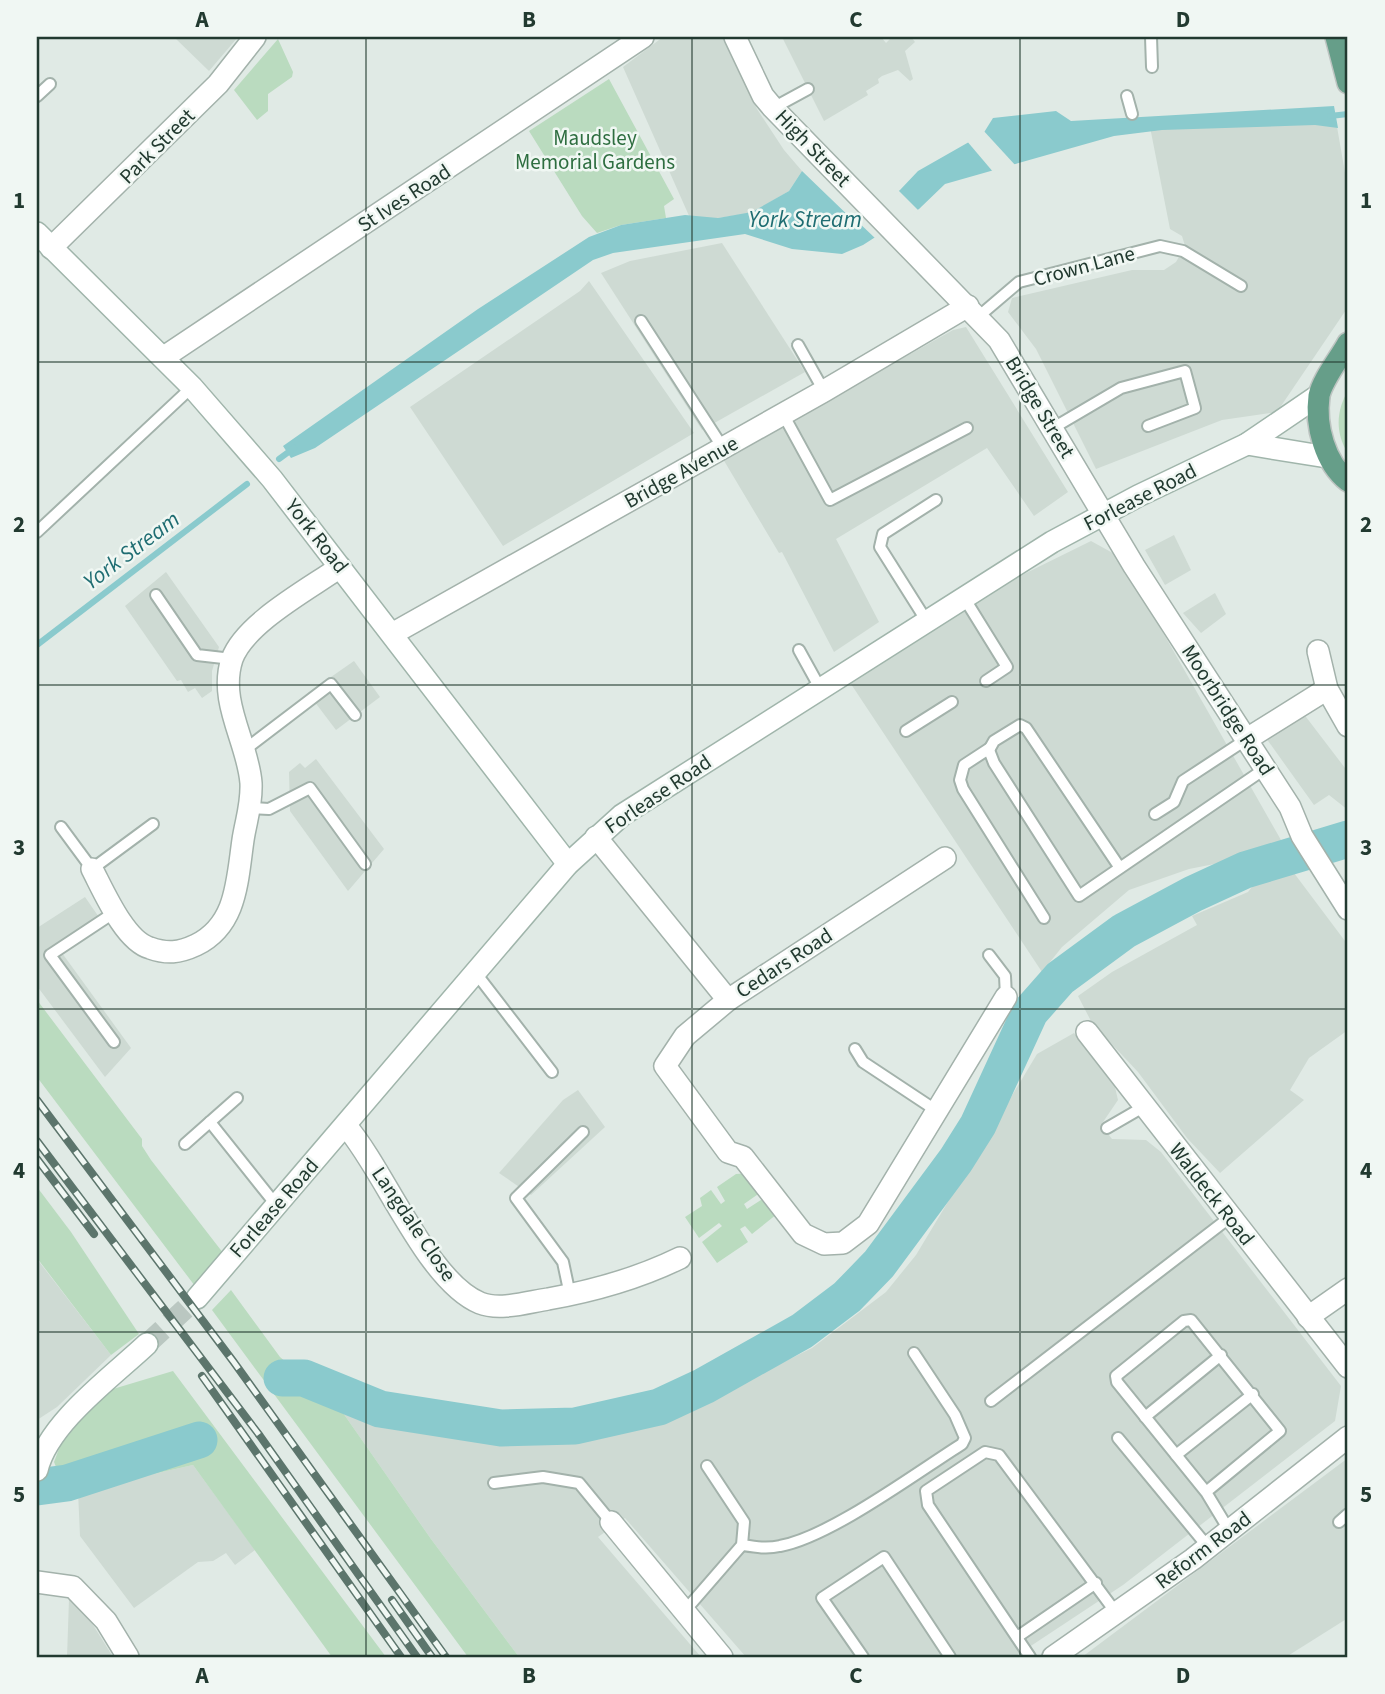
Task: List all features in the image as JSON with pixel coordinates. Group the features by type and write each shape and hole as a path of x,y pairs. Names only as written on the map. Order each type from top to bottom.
{"main road":[{"path":"1336,37 1348,83"},
{"path":"1348,344 1319,395 1327,457 1348,481"}],"street":[{"name":"Park Street","path":"44,241 218,84 255,37"},
{"name":"St Ives Road","path":"164,357 643,37"},
{"name":"High Street","path":"735,37 763,96 773,108 973,311"},
{"name":"York Road","path":"44,241 164,357 272,479 568,864"},
{"name":"Bridge Avenue","path":"392,634 824,391 973,311"},
{"name":"Bridge Street","path":"973,311 999,340 1104,514"},
{"name":"Forlease Road","path":"197,1298 568,864 622,815 963,596 1104,514 1247,444 1319,395"},
{"path":"1247,444 1327,457"},
{"name":"Moorbridge Road","path":"1104,514 1133,565 1266,768 1322,869 1348,909"},
{"path":"92,869 115,912 140,946 166,953 184,951 212,937 231,911 245,831 252,808 251,779 229,693 232,659 250,631 340,567"},
{"path":"1318,651 1327,689 1348,726"},
{"path":"1247,739 1327,689"},
{"name":"Cedars Road","path":"596,837 728,1000 945,858"},
{"path":"728,1000 685,1036 665,1066 728,1152 743,1157 803,1234 824,1244 843,1243 868,1224 1006,997"},
{"name":"Waldeck Road","path":"1087,1032 1308,1317"},
{"name":"Langdale Close","path":"346,1126 358,1140 417,1234 461,1292 482,1304 510,1306 570,1295 652,1260 680,1258"},
{"path":"1348,1289 1308,1317 1348,1367"},
{"path":"37,1470 41,1451 66,1421 147,1344"},
{"name":"Reform Road","path":"1052,1657 1117,1614 1208,1547 1348,1437"},
{"path":"611,1522 722,1657"},
{"path":"37,1582 73,1587 106,1621 128,1657"}],"lane":[{"path":"1151,37 1152,67"},
{"path":"37,96 50,84"},
{"path":"773,108 808,89"},
{"path":"1127,96 1132,114"},
{"name":"Crown Lane","path":"973,311 1019,282 1160,246 1183,251 1241,286"},
{"path":"641,321 723,448"},
{"path":"798,345 824,391"},
{"path":"1053,428 1121,388 1185,371 1195,408 1148,426"},
{"path":"37,532 192,387"},
{"path":"783,414 830,500 967,428"},
{"path":"926,620 880,547 880,540 883,534 936,500"},
{"path":"156,595 197,655 232,659"},
{"path":"963,596 1007,667 986,681"},
{"path":"799,650 820,688"},
{"path":"243,751 331,684 355,715"},
{"path":"906,731 951,702"},
{"path":"1044,918 963,789 960,780 964,765 990,748 994,741 1020,725 1026,728 1120,868"},
{"path":"1155,814 1174,802 1183,781 1247,739"},
{"path":"990,748 993,763 1079,896 1266,768"},
{"path":"252,808 269,809 310,788 365,864"},
{"path":"61,827 92,869 153,824"},
{"path":"114,1042 50,955 115,912"},
{"path":"989,954 1004,976 1006,997"},
{"path":"475,972 552,1072"},
{"path":"855,1049 863,1062 937,1111"},
{"path":"185,1144 237,1098"},
{"path":"1107,1128 1145,1106"},
{"path":"210,1122 277,1206"},
{"path":"570,1295 563,1262 516,1198 583,1132"},
{"path":"990,1401 1229,1218"},
{"path":"1206,1492 1280,1431 1195,1322 1184,1321 1116,1376 1117,1382 1206,1492 1229,1530"},
{"path":"742,1545 779,1547 801,1541 859,1510 962,1444 965,1438 955,1415 914,1353"},
{"path":"1145,1417 1221,1355"},
{"path":"1177,1455 1253,1394"},
{"path":"1118,1438 1208,1547"},
{"path":"1030,1657 928,1505 926,1491 985,1452 999,1455 1117,1614"},
{"path":"684,1613 742,1545 744,1522 707,1466"},
{"path":"494,1483 543,1477 579,1483 611,1522"},
{"path":"1339,1522 1348,1514"},
{"path":"863,1657 822,1598 884,1557 950,1657"},
{"path":"1017,1637 1096,1583"}],"shaded area":[{"path":"174,37 238,37 209,71"},
{"path":"663,37 722,37 757,109 784,150 802,171 789,191 751,213 718,218 690,218 623,67"},
{"path":"782,37 881,37 886,43 892,37 911,37 915,42 905,51 913,79 910,81 898,70 882,76 878,79 879,83 866,91 868,95 824,121"},
{"path":"1336,121 1348,190 1348,307 1277,412 1222,420 1096,469 1036,349 1008,312 1012,298 1132,270 1164,270 1176,262 1185,246 1182,236 1170,229 1150,127"},
{"path":"722,243 805,372 702,430 601,273 630,261"},
{"path":"589,281 694,433 503,546 410,407 580,291"},
{"path":"966,327 1068,492 1034,516 987,448 836,539 879,622 834,652 782,552 779,553 723,459 953,330"},
{"path":"1174,535 1191,570 1165,585 1145,550"},
{"path":"1091,541 1120,557 1281,840 1250,857 1189,869 1129,890 1062,947 1042,972 849,681 992,590"},
{"path":"166,572 219,647 212,671 212,691 202,698 195,688 188,692 181,680 177,681 125,606"},
{"path":"1215,593 1226,614 1201,633 1183,613"},
{"path":"354,661 380,697 336,730 308,693"},
{"path":"1303,713 1345,768 1348,767 1348,810 1329,795 1314,805 1266,738"},
{"path":"316,759 384,849 348,891 290,811 289,772 300,763 305,768"},
{"path":"1288,865 1348,945 1348,1030 1309,1058 1290,1090 1304,1100 1220,1173 1187,1138 1138,1072 1092,1023 1078,996 1112,972 1197,925 1192,916 1248,892 1258,879"},
{"path":"85,897 103,923 62,953 131,1048 105,1077 37,986 37,928"},
{"path":"1074,1033 1114,1083 1118,1100 1101,1125 1112,1139 1146,1140 1161,1152 1341,1386 1335,1421 1123,1585 1014,1657 746,1657 625,1518 598,1537 701,1657 519,1657 431,1539 341,1410 354,1409 434,1435 513,1443 556,1440 641,1425 687,1410 812,1348 886,1292 916,1255 1037,1054"},
{"path":"578,1090 605,1127 531,1195 499,1173 563,1100"},
{"path":"37,1259 111,1355 57,1407 37,1420"},
{"path":"1348,1458 1348,1618 1286,1657 1082,1657"},
{"path":"193,1465 255,1550 235,1565 226,1553 213,1561 198,1562 134,1608 80,1536 78,1491"},
{"path":"69,1599 85,1612 113,1657 67,1657"}],"green space":[{"path":"278,39 293,72 292,77 268,94 268,111 257,120 234,90"},
{"name":"Maudsley Memorial Gardens","path":"609,79 674,199 664,206 666,218 621,225 597,233 582,216 529,131"},
{"path":"1348,391 1348,453 1339,430 1339,414"},
{"path":"37,1000 142,1139 142,1146 151,1160 227,1258 201,1294 37,1077"},
{"path":"749,1173 767,1188 744,1204 747,1209 770,1194 782,1210 752,1234 745,1226 740,1229 748,1242 717,1263 702,1242 722,1226 719,1223 699,1238 685,1217 702,1206 700,1198 711,1190 721,1204 725,1201 717,1187 736,1174"},
{"path":"37,1187 71,1232 139,1334 111,1355 37,1258"},
{"path":"231,1290 280,1357 341,1410 431,1539 519,1657 468,1657 212,1310"},
{"path":"173,1371 386,1657 332,1657 193,1465 78,1491 59,1474 54,1462 60,1446 103,1392"}],"water":[{"path":"1334,106 1338,128 1315,125 1162,130 1114,136 945,184 919,209 863,245 842,254 792,249 745,234 613,253 593,260 315,448 291,458 283,446 478,309 589,237 621,225 685,215 718,218 752,212 789,191 802,171 857,224 900,190 918,171 983,134 993,118 1056,111 1071,121"}],"pier":[{"path":"982,129 1016,166 994,173 966,140"},
{"path":"896,188 919,211 876,239 856,220"}],"waterway":[{"name":"York Stream","path":"1330,116 1348,114"},
{"name":"York Stream","path":"279,459 294,448"},
{"name":"York Stream","path":"37,645 247,484"},
{"path":"282,1378 304,1378 380,1409 501,1428 575,1426 659,1407 704,1386 802,1331 847,1297 879,1264 956,1160 978,1125 1030,1012 1060,978 1124,931 1193,894 1245,870 1348,839"},
{"path":"37,1487 67,1483 199,1440"}],"tunnel":[{"path":"147,1344 197,1298"}],"railway":[{"path":"37,1100 233,1361 446,1657"},
{"path":"37,1141 260,1436 417,1657"},
{"path":"37,1159 94,1234"},
{"path":"202,1376 401,1657"},
{"path":"392,1600 432,1657"}]}
